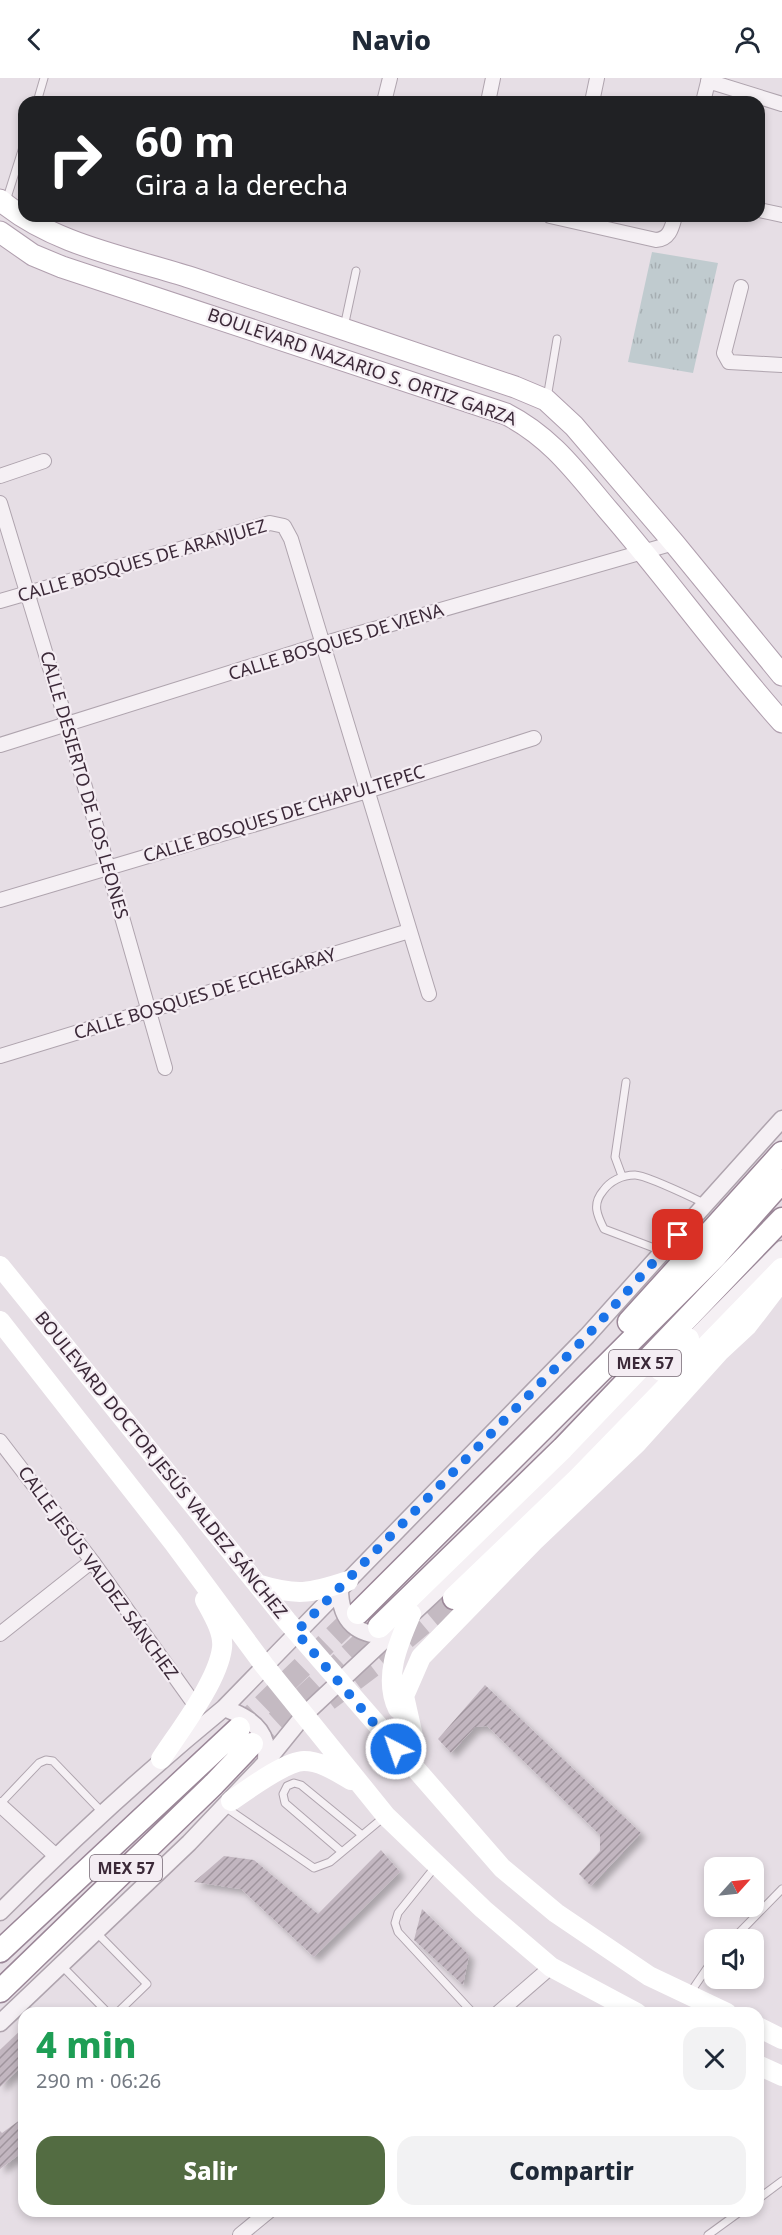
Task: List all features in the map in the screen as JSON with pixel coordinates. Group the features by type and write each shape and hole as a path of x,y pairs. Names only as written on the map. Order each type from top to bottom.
{"highway":[{"path":"535,1436 554,1400 562,1390 649,1301 782,1153"},
{"name":"MEX 57","path":"358,1613 715,1257 782,1181"},
{"path":"661,1370 745,1274 780,1221"},
{"name":"MEX 57","path":"384,1631 780,1221"},
{"path":"454,1598 579,1478 782,1270"},
{"name":"MEX 57","path":"0,1991 254,1747"},
{"name":"MEX 57","path":"0,1951 254,1747"}],"main road":[{"name":"BOULEVARD NAZARIO S. ORTIZ GARZA","path":"3,202 18,213"},
{"name":"BOULEVARD NAZARIO S. ORTIZ GARZA","path":"30,222 62,238 193,279 515,387 546,400 574,426 782,675"},
{"name":"BOULEVARD NAZARIO S. ORTIZ GARZA","path":"0,232 33,255 62,267 506,414 527,424 552,444 645,553 743,679 782,722"},
{"path":"184,307 193,279"},
{"name":"BOULEVARD DOCTOR JESÚS VALDEZ SÁNCHEZ","path":"0,1266 296,1632 502,1868 556,1913 649,1976 714,2007"},
{"path":"415,1745 404,1696 421,1657 534,1541 636,1444 719,1352 747,1326 780,1283 782,1270"},
{"name":"BOULEVARD DOCTOR JESÚS VALDEZ SÁNCHEZ","path":"0,1321 173,1542 264,1665 386,1815 483,1909 551,1967 626,2007"},
{"path":"162,1759 212,1676 222,1647 219,1630 209,1607 173,1542"},
{"path":"257,1584 301,1594 344,1585"},
{"path":"411,1614 394,1655 392,1698 415,1745 456,1817"},
{"path":"228,1804 280,1769 303,1761 328,1766 364,1788"},
{"path":"764,2030 782,2039"},
{"path":"764,2068 782,2076"}],"street":[{"path":"386,96 390,78"},
{"path":"489,96 493,78"},
{"path":"593,96 597,78"},
{"path":"704,96 708,80 757,96"},
{"path":"765,98 782,104"},
{"path":"765,211 782,215"},
{"path":"582,222 661,240 670,233 673,222"},
{"path":"741,287 724,353 729,362 782,365"},
{"path":"0,476 45,461"},
{"name":"CALLE DESIERTO DE LOS LEONES","path":"0,503 67,724 165,1068"},
{"name":"CALLE BOSQUES DE ARANJUEZ","path":"0,601 270,524 284,526 291,539 321,644"},
{"name":"CALLE BOSQUES DE VIENA","path":"0,745 321,644 674,543"},
{"path":"321,644 429,994"},
{"name":"CALLE BOSQUES DE CHAPULTEPEC","path":"0,900 367,791 534,738"},
{"name":"CALLE BOSQUES DE ECHEGARAY","path":"0,1056 409,931"},
{"path":"0,1912 56,1856 162,1759 224,1708 587,1336 782,1119"},
{"path":"344,1585 340,1603 353,1626 364,1633 376,1636 411,1614 549,1486 782,1248"},
{"name":"CALLE JESÚS VALDEZ SÁNCHEZ","path":"0,1441 92,1560 195,1706"},
{"path":"0,1634 92,1560"},
{"path":"0,2023 228,1804 254,1747 304,1715 340,1683 384,1631"},
{"path":"224,1708 244,1716 258,1729 265,1742 254,1747"},
{"path":"0,1805 56,1856"},
{"path":"505,2007 551,1967"},
{"path":"240,2235 262,2217"}],"lane":[{"path":"39,96 44,78"},
{"path":"3,202 18,161"},
{"path":"343,330 356,271"},
{"path":"546,400 557,339"},
{"path":"622,1176 615,1157 626,1082"},
{"path":"664,1251 604,1229 596,1214 597,1199 608,1185 622,1176 637,1174 706,1204"},
{"path":"0,1805 39,1763 46,1760 53,1761 103,1813"},
{"path":"342,1852 285,1803 283,1794 287,1786 294,1783 301,1785 362,1835"},
{"path":"228,1804 314,1868 322,1866 342,1852 386,1815"},
{"path":"437,1865 398,1913 395,1923 398,1932 467,2007"},
{"path":"743,1929 782,1889"},
{"path":"96,1932 147,1984 123,2007"},
{"path":"61,1965 102,2007"},
{"path":"689,1995 704,1973"},
{"path":"764,2194 782,2181"},
{"path":"708,2235 733,2217"}],"green space":[{"path":"652,252 718,263 693,373 628,362"}],"building":[{"path":"485,1685 641,1833 591,1886 579,1874 600,1851 600,1835 487,1726 475,1727 451,1753 438,1739"},
{"path":"381,1850 400,1872 314,1957 241,1889 194,1882 224,1856 254,1860 318,1914"},
{"path":"422,1909 469,1955 463,1985 414,1940"},
{"path":"18,2033 18,2070 0,2087 0,2050"},
{"path":"18,2121 18,2156 0,2169 0,2131 2,2133"}],"tunnel":[{"path":"328,1700 454,1598"},
{"path":"239,1728 358,1613"},
{"path":"252,1744 379,1627"}],"route":[{"path":"396,1749 296,1632 587,1336 678,1235"}]}
